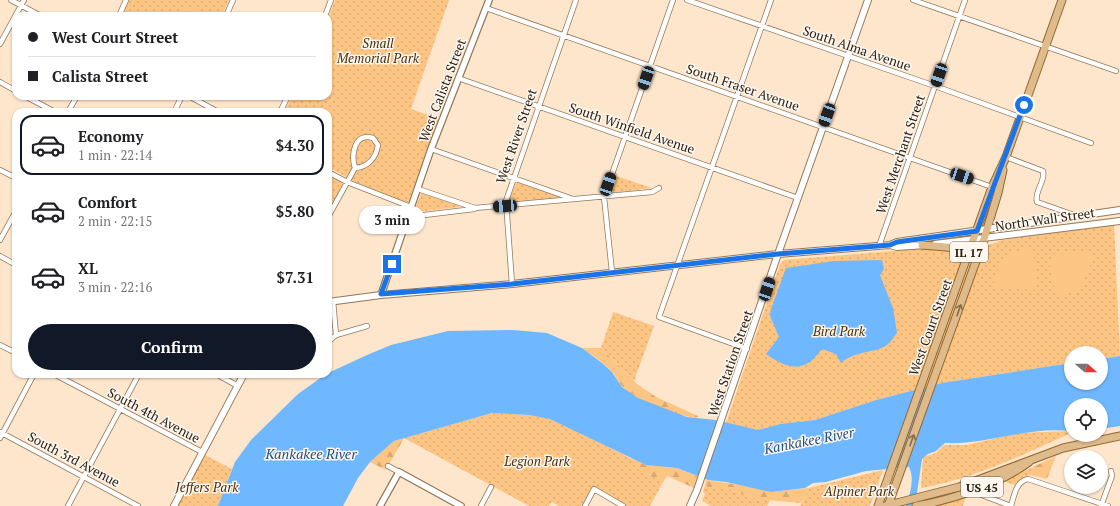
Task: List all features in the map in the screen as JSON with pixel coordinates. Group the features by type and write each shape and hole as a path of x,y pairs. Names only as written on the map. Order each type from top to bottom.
{"main road":[{"name":"West Station Street","path":"690,506 747,348 778,254 868,0"},
{"name":"West Court Street","path":"878,506 992,187 1006,156 1062,0"},
{"name":"West Court Street","path":"889,506 898,477 984,239 998,193 1006,156"},
{"name":"North Wall Street","path":"890,245 897,242 1120,210"},
{"name":"North Wall Street","path":"890,245 897,247 984,239 1120,220"},
{"path":"332,301 381,294 512,284 778,254 890,245"},
{"path":"922,245 958,248 963,254 965,264"},
{"path":"174,506 242,378"},
{"name":"US 45","path":"884,506 931,495 974,481 1019,463 1032,460 1063,448 1120,436"},
{"name":"US 45","path":"916,506 928,504 982,486 1022,467 1032,460"}],"street":[{"path":"11,0 34,12"},
{"path":"17,12 24,0"},
{"path":"121,12 126,0"},
{"path":"228,12 233,0"},
{"path":"327,12 332,0"},
{"name":"West Calista Street","path":"381,294 431,149 489,0"},
{"name":"West River Street","path":"512,284 505,206 513,178 576,0"},
{"path":"612,272 604,197 673,0"},
{"name":"South Alma Avenue","path":"687,0 935,86 1091,143"},
{"path":"747,348 659,318 771,0"},
{"path":"913,0 1116,71"},
{"name":"West Merchant Street","path":"879,246 911,159 965,0"},
{"name":"South Fraser Avenue","path":"486,8 992,187"},
{"path":"0,44 12,22"},
{"name":"South Winfield Avenue","path":"458,78 798,198"},
{"path":"0,82 12,89"},
{"path":"32,100 48,108"},
{"path":"196,100 211,108"},
{"path":"332,210 355,168 352,154 359,140 365,137 373,138 378,145 374,157 366,166 355,168"},
{"path":"431,149 575,200"},
{"path":"1006,156 1043,171 1044,175 1036,198 1037,202 1077,216"},
{"path":"0,170 12,176"},
{"path":"332,174 347,182 411,207"},
{"path":"418,188 475,208"},
{"path":"408,217 475,208 652,192 659,188"},
{"path":"0,240 12,218"},
{"path":"0,256 12,263"},
{"path":"332,308 336,335"},
{"path":"332,338 336,335 367,326"},
{"path":"0,345 12,351"},
{"path":"1,434 32,378"},
{"name":"South 4th Avenue","path":"61,378 202,452"},
{"path":"68,506 137,378"},
{"path":"223,378 238,386"},
{"name":"South 3rd Avenue","path":"1,434 138,506"},
{"path":"388,466 461,506"},
{"path":"1101,505 1112,476 1111,471"},
{"path":"380,506 399,472"},
{"path":"979,494 1011,506 1017,488 1022,480 1031,479 1101,505 1108,506"},
{"path":"481,506 491,487"},
{"path":"585,506 594,489 623,506"}],"green space":[{"path":"129,0 229,0 224,12 124,12"},
{"name":"Small Memorial Park","path":"335,0 449,0 411,109 439,119 408,203 355,182 332,169 332,108 286,108 290,100 332,100 332,12 330,12"},
{"path":"185,6 201,12 183,12"},
{"path":"615,176 652,188 610,193 608,191"},
{"path":"332,177 341,182 343,185 332,206"},
{"path":"517,181 558,197 556,199 510,203 509,200"},
{"path":"421,193 458,205 460,207 417,212 415,209"},
{"name":"Bird Park","path":"1114,224 1120,356 1108,358 1108,346 1064,346 1064,364 942,383 876,400 815,420 780,424 758,430 726,423 780,264 784,260 917,249 957,250 992,244 1002,240"},
{"path":"1026,248 1033,248 1037,288 1034,290 993,288 996,274 1002,262 1012,253"},
{"path":"1091,253 1089,269 1083,282 1072,292 1056,297 1049,261 1053,254"},
{"path":"613,312 654,326 634,381 601,348"},
{"path":"582,348 601,348 637,384 656,397 698,416 697,418 657,407 628,392 619,383 614,374"},
{"name":"Legion Park","path":"492,413 529,415 553,419 630,458 668,473 650,506 627,506 593,487 581,506 559,506 552,502 549,506 529,506 404,438"},
{"path":"1064,431 1064,436 998,465 960,479 921,488 923,457 936,453 944,445 967,445 1019,433"},
{"path":"404,438 386,470 370,462 394,441"},
{"name":"Jeffers Park","path":"205,455 232,469 218,506 178,506"},
{"path":"1056,456 1047,479 1030,475 1035,466"},
{"path":"633,460 646,465 677,468 699,477 694,488 667,476 663,482 635,468"},
{"path":"1035,466 1030,475 1015,485 1003,481"},
{"name":"Alpiner Park","path":"883,470 870,506 800,506 809,488"},
{"path":"706,480 755,487 771,492 809,488 801,503 757,499 726,488 710,488 705,485"},
{"path":"705,485 710,488 726,488 757,499 771,499 767,506 711,506 702,501 705,494 703,492"},
{"path":"966,496 963,506 938,506"}],"water":[{"path":"882,260 884,269 880,275 893,308 897,333 889,343 879,349 860,353 841,363 836,354 822,349 811,361 805,365 799,366 788,365 776,361 766,354 779,337 770,316 771,309 786,268 834,261"},
{"name":"Kankakee River","path":"513,330 547,333 582,348 612,372 622,387 638,398 687,417 716,420 758,430 780,424 815,420 876,400 942,383 1064,364 1064,390 1108,390 1108,358 1120,356 1120,426 1108,428 1108,398 1064,398 1064,431 1039,431 977,441 945,443 936,451 928,454 922,459 915,506 906,506 912,482 909,467 866,471 826,482 813,483 805,488 771,492 726,482 708,480 677,468 646,465 550,419 529,415 492,413 394,441 370,462 358,478 343,506 218,506 235,462 251,440 298,394 320,378 332,378 332,371 391,345 448,331"}],"route":[{"path":"392,264 381,294 512,284 778,254 890,245 897,242 977,231 992,187 1006,156 1024,105"}]}
